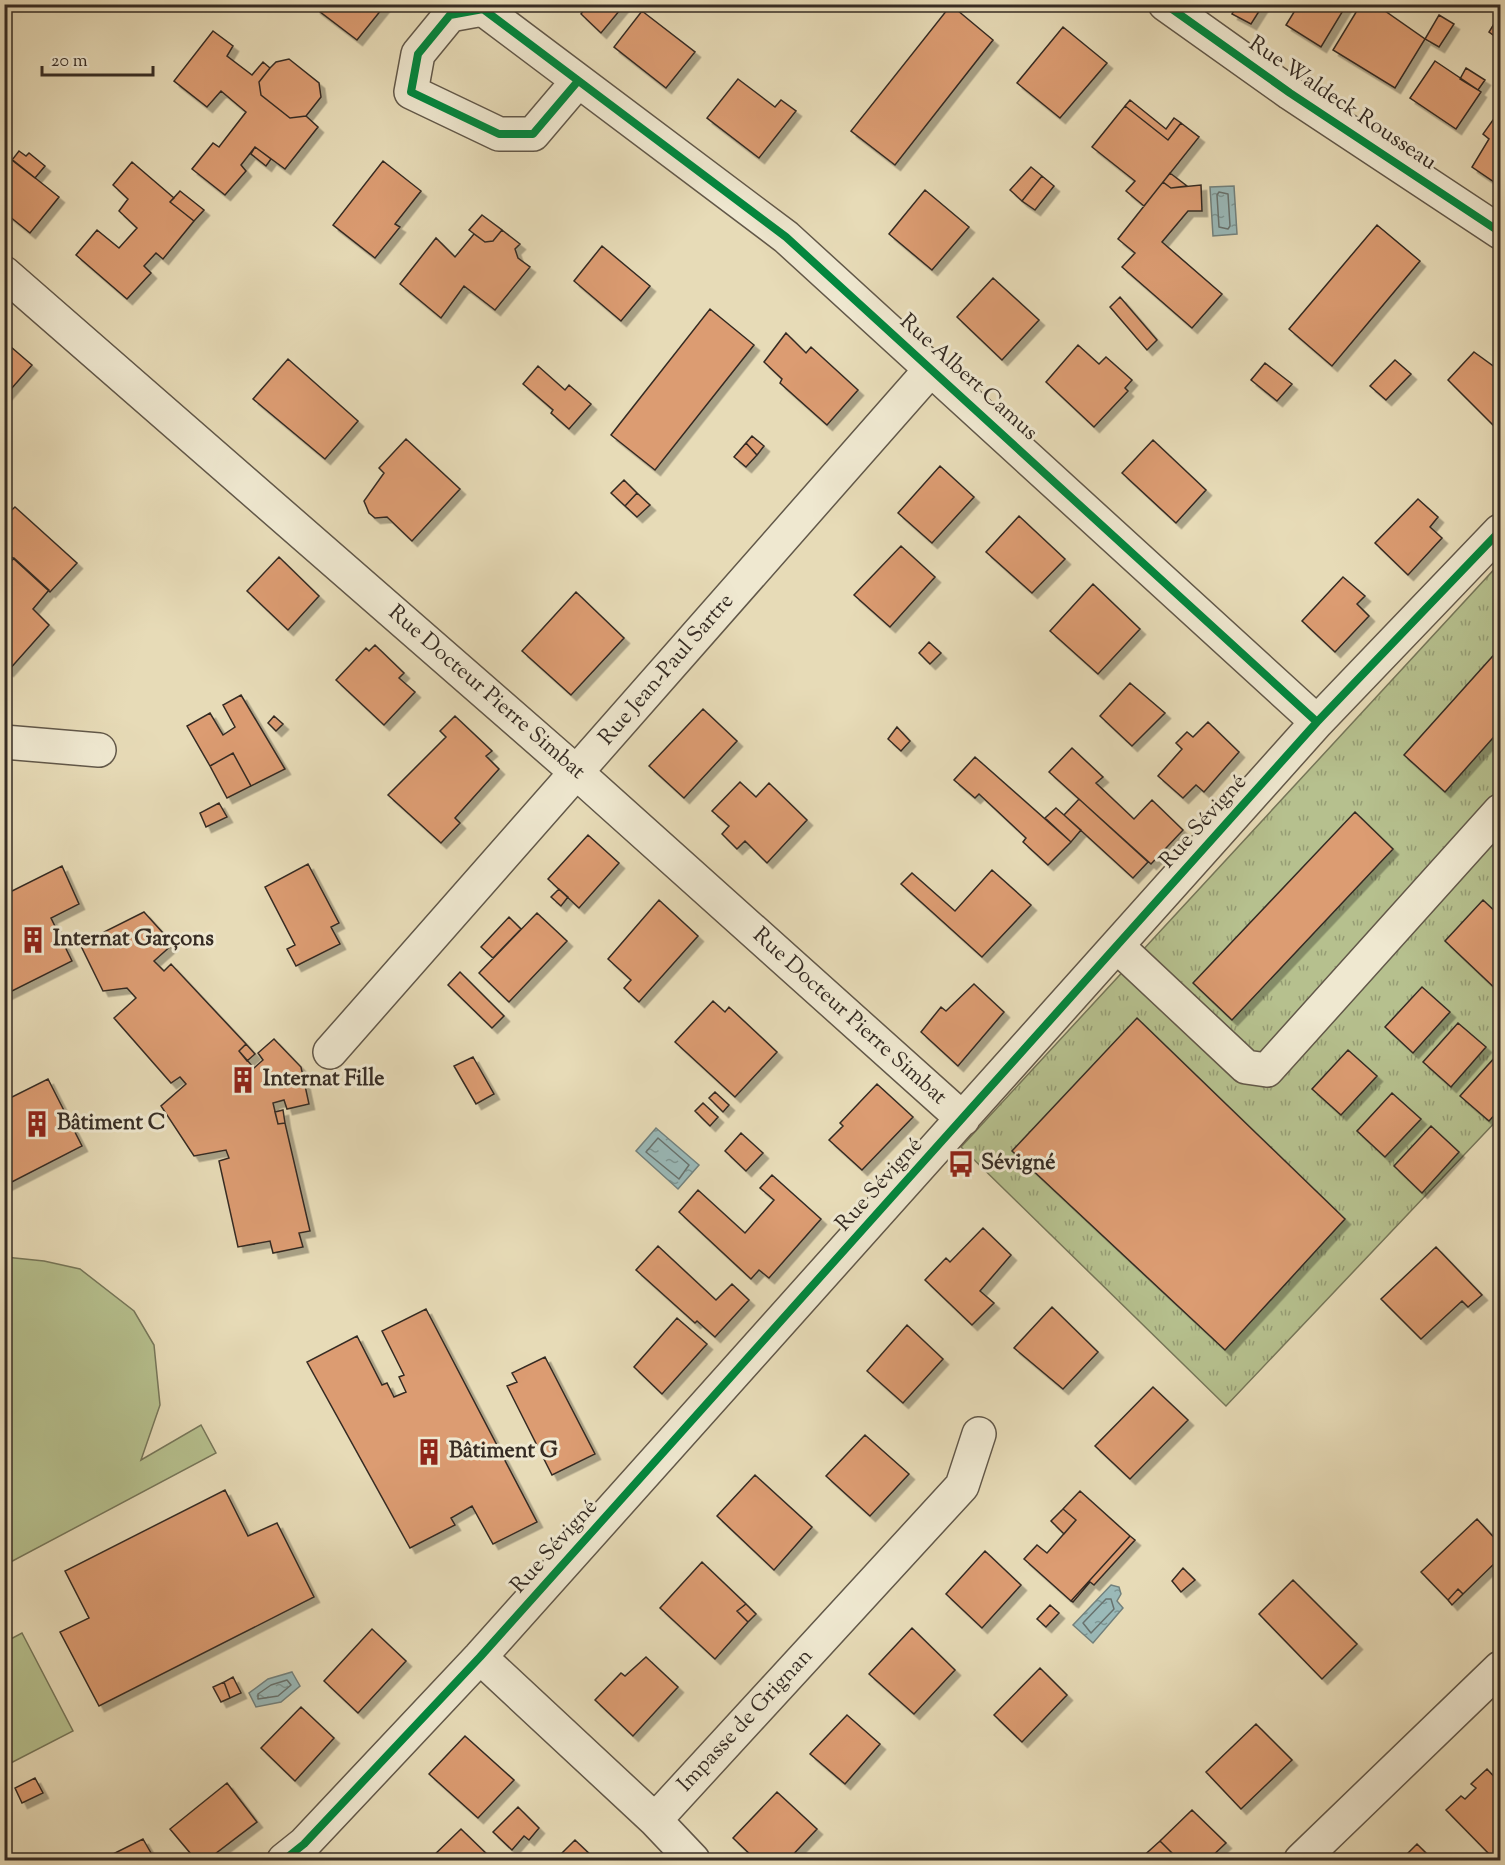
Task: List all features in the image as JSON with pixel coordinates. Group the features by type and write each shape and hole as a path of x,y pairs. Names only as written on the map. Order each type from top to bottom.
{"street":[{"name":"Rue Waldeck Rousseau","path":"1165,4 1290,93 1500,232"},
{"name":"Rue Albert Camus","path":"578,81 533,134 499,134 411,92 418,54 450,15 483,9 786,237 1317,722"},
{"name":"Rue Docteur Pierre Simbat","path":"4,273 576,772 963,1119"},
{"name":"Rue Jean-Paul Sartre","path":"330,1052 932,368"},
{"name":"Rue Sévigné","path":"284,1860 304,1844 480,1657 1317,722 1500,531"},
{"path":"4,742 99,750"},
{"path":"1117,946 1246,1067 1268,1070 1500,811"},
{"name":"Impasse de Grignan","path":"655,1820 962,1486 979,1434"},
{"path":"480,1657 655,1820 693,1860"},
{"path":"1302,1860 1500,1668"}],"green space":[{"path":"1500,563 1500,1117 1226,1406 961,1147"},
{"path":"5,1257 44,1261 80,1269 134,1311 154,1345 160,1405 141,1460 201,1425 216,1453 5,1565"},
{"path":"22,1633 73,1731 5,1766 5,1642"}],"water":[{"path":"1234,186 1237,234 1213,236 1210,187"},
{"path":"656,1128 699,1165 678,1189 636,1151"},
{"path":"1111,1585 1119,1587 1121,1594 1117,1601 1123,1608 1093,1643 1073,1625"},
{"path":"292,1672 300,1686 281,1702 256,1707 249,1693 268,1679"}],"building":[{"path":"318,4 386,4 357,40 315,8"},
{"path":"588,4 625,4 601,33 581,14"},
{"path":"1238,4 1263,5 1251,24 1232,14"},
{"path":"1299,4 1347,4 1321,47 1286,25"},
{"path":"1361,4 1375,4 1425,39 1395,88 1333,50"},
{"path":"951,5 993,40 895,165 851,131"},
{"path":"642,11 695,52 666,88 614,47"},
{"path":"1500,14 1500,40 1489,32"},
{"path":"1439,15 1454,24 1439,47 1425,39"},
{"path":"1063,27 1107,63 1060,118 1017,83"},
{"path":"213,31 233,46 227,56 252,75 263,62 270,68 259,82 261,95 290,118 306,116 318,127 285,169 255,147 241,165 246,171 225,195 192,169 213,143 219,147 246,112 221,91 207,107 174,81"},
{"path":"289,59 319,83 321,97 306,116 290,118 261,95 259,82 276,62"},
{"path":"1435,61 1481,92 1456,129 1410,98"},
{"path":"1466,68 1485,80 1478,90 1460,79"},
{"path":"738,79 775,107 781,100 796,111 759,158 707,118"},
{"path":"1130,100 1166,129 1174,118 1181,123 1168,140 1125,106"},
{"path":"1125,106 1168,140 1181,123 1199,137 1144,206 1126,191 1135,181 1092,147"},
{"path":"1500,110 1500,186 1472,167 1489,139 1483,134"},
{"path":"255,147 271,159 266,166 251,154"},
{"path":"19,151 26,156 29,153 45,166 35,178 12,160"},
{"path":"4,153 59,197 30,233 4,212"},
{"path":"383,161 421,191 395,224 400,227 375,258 333,225"},
{"path":"132,162 174,198 170,202 194,221 163,259 156,253 144,266 151,273 127,299 76,255 97,230 119,248 137,228 119,211 128,199 113,185"},
{"path":"1031,167 1042,176 1022,201 1010,190"},
{"path":"1170,173 1187,186 1171,188 1163,182"},
{"path":"1042,176 1054,186 1035,210 1022,201"},
{"path":"1163,182 1171,188 1201,185 1202,211 1188,211 1162,242 1222,294 1192,328 1122,267 1135,253 1118,239"},
{"path":"925,190 969,227 932,270 889,234"},
{"path":"180,191 204,210 194,221 170,202"},
{"path":"482,215 502,230 493,241 485,242 469,230"},
{"path":"1377,225 1420,261 1332,366 1289,329"},
{"path":"502,230 520,244 515,249 518,258 530,267 495,310 464,286 441,318 400,284 436,238 455,257 474,234 485,242 493,241"},
{"path":"602,246 650,286 621,321 574,281"},
{"path":"993,278 1039,320 1002,360 957,317"},
{"path":"1120,297 1157,340 1147,350 1110,307"},
{"path":"710,309 754,345 655,470 611,435"},
{"path":"786,333 806,353 811,347 858,390 827,425 780,383 782,379 764,362"},
{"path":"4,341 32,365 5,396 4,395"},
{"path":"1078,345 1099,364 1106,357 1132,380 1125,388 1128,391 1094,427 1046,382"},
{"path":"1474,352 1500,371 1500,432 1448,380"},
{"path":"288,359 358,421 325,459 253,399"},
{"path":"1395,360 1411,374 1386,400 1370,386"},
{"path":"1265,363 1292,384 1277,401 1251,380"},
{"path":"538,366 565,390 569,385 591,404 569,429 551,413 553,410 523,384"},
{"path":"752,436 764,446 757,455 746,443"},
{"path":"406,439 460,489 412,541 387,517 375,518 369,513 364,501 384,473 379,468"},
{"path":"1153,440 1206,490 1176,523 1122,473"},
{"path":"746,443 757,455 746,467 734,457"},
{"path":"940,466 974,497 932,543 898,513"},
{"path":"624,480 637,493 625,506 611,493"},
{"path":"637,493 650,505 637,517 625,506"},
{"path":"1418,499 1438,517 1430,527 1442,538 1408,575 1375,543"},
{"path":"15,507 77,563 50,592 4,550 4,517"},
{"path":"1019,516 1065,559 1032,593 986,552"},
{"path":"901,546 935,577 890,627 854,595"},
{"path":"279,557 319,596 288,630 247,591"},
{"path":"14,558 49,590 33,609 49,625 8,671 4,668 4,570"},
{"path":"1343,577 1365,596 1357,604 1369,616 1335,652 1302,621"},
{"path":"1093,584 1140,629 1098,674 1050,631"},
{"path":"576,592 624,638 571,695 522,651"},
{"path":"929,642 941,653 930,664 919,653"},
{"path":"375,645 404,673 399,678 415,692 384,725 336,680 366,648 369,651"},
{"path":"1500,648 1500,730 1445,792 1404,755"},
{"path":"1130,683 1165,713 1132,746 1100,716"},
{"path":"241,695 285,769 251,786 233,753 210,766 187,726 210,713 223,735 235,727 223,705"},
{"path":"703,709 737,741 684,798 649,766"},
{"path":"274,716 283,724 276,731 268,723"},
{"path":"455,716 492,751 486,756 499,769 455,818 460,823 441,843 388,795 446,737 440,731"},
{"path":"1208,722 1239,752 1204,792 1196,785 1183,798 1158,776 1182,749 1176,743 1187,732 1193,737"},
{"path":"897,727 910,741 901,751 888,739"},
{"path":"1072,748 1103,777 1096,783 1134,819 1152,800 1183,830 1151,864 1049,772"},
{"path":"233,753 251,786 227,798 210,766"},
{"path":"975,757 1071,842 1048,865 1023,842 1026,838 979,794 975,798 954,780"},
{"path":"740,782 756,797 769,783 807,820 767,863 745,841 737,849 722,834 729,826 712,811"},
{"path":"1079,799 1148,862 1133,878 1064,815"},
{"path":"219,803 227,817 206,827 200,813"},
{"path":"1056,808 1081,830 1071,842 1045,818"},
{"path":"1355,812 1393,849 1232,1020 1193,983"},
{"path":"588,835 619,863 579,908 548,879"},
{"path":"308,864 339,923 331,927 340,944 296,966 287,949 295,945 265,887"},
{"name":"Internat Garçons","path":"62,866 79,904 51,918 72,961 4,995 4,895"},
{"path":"992,870 1031,905 982,957 901,884 912,873 955,911"},
{"path":"559,889 568,897 561,906 551,897"},
{"path":"659,900 698,936 639,1002 624,988 631,980 608,959"},
{"path":"1483,900 1500,916 1500,993 1445,941"},
{"name":"Internat Fille","path":"144,912 173,944 154,961 164,971 171,964 246,1044 239,1051 254,1068 263,1060 258,1053 274,1039 301,1067 309,1104 287,1109 284,1100 273,1103 278,1124 285,1123 310,1231 299,1233 303,1247 273,1253 270,1241 238,1247 219,1161 229,1158 226,1150 194,1156 161,1106 186,1084 180,1077 171,1083 114,1018 136,998 127,988 103,991 80,944"},
{"path":"537,913 567,941 509,1002 479,973"},
{"path":"509,917 521,929 493,958 481,947"},
{"path":"460,972 504,1016 492,1028 448,985"},
{"path":"974,984 1004,1012 958,1066 921,1032 941,1007 946,1011"},
{"path":"1422,987 1450,1012 1413,1053 1385,1027"},
{"path":"713,1001 725,1012 729,1007 777,1052 735,1097 675,1042"},
{"path":"1137,1018 1345,1219 1225,1350 1012,1151"},
{"path":"1458,1023 1486,1047 1451,1087 1423,1062"},
{"path":"246,1044 255,1054 247,1061 239,1051"},
{"path":"1348,1050 1377,1076 1341,1115 1312,1089"},
{"path":"1497,1055 1500,1059 1500,1109 1489,1121 1460,1096"},
{"path":"473,1057 494,1094 476,1104 454,1066"},
{"name":"Bâtiment C","path":"48,1079 82,1146 4,1186 4,1101"},
{"path":"877,1084 913,1117 862,1170 829,1140 843,1126 840,1123"},
{"path":"715,1092 729,1105 723,1112 709,1098"},
{"path":"1392,1093 1421,1119 1385,1157 1357,1131"},
{"path":"703,1103 718,1117 710,1126 695,1111"},
{"path":"283,1110 285,1123 278,1124 275,1112"},
{"path":"1431,1126 1459,1152 1422,1193 1394,1166"},
{"path":"741,1133 763,1153 746,1171 725,1151"},
{"path":"772,1175 821,1219 769,1278 759,1270 751,1279 679,1212 698,1190 745,1233 774,1200 760,1188"},
{"path":"983,1228 1011,1255 980,1291 994,1303 972,1325 925,1280 946,1258 950,1262"},
{"path":"658,1246 716,1300 732,1284 749,1300 715,1337 697,1321 695,1323 636,1270"},
{"path":"1436,1247 1482,1295 1468,1307 1462,1301 1421,1339 1381,1299"},
{"path":"1052,1307 1098,1352 1063,1389 1014,1348"},
{"name":"Bâtiment G","path":"426,1309 537,1522 493,1544 472,1506 451,1518 455,1525 410,1548 307,1362 357,1336 382,1385 387,1383 394,1397 406,1392 399,1377 404,1375 382,1331"},
{"path":"677,1318 707,1344 662,1394 634,1367"},
{"path":"907,1325 943,1359 903,1403 867,1371"},
{"path":"545,1357 595,1454 552,1475 507,1386 517,1382 512,1373"},
{"path":"1153,1387 1188,1420 1130,1479 1095,1446"},
{"path":"865,1435 909,1474 870,1516 826,1476"},
{"path":"755,1475 812,1527 774,1570 717,1516"},
{"path":"225,1490 248,1536 277,1523 314,1597 99,1706 60,1632 89,1618 65,1571"},
{"path":"1080,1491 1130,1536 1071,1601 1024,1559 1037,1545 1047,1553 1076,1520 1063,1509"},
{"path":"1063,1509 1076,1520 1064,1534 1051,1521"},
{"path":"1477,1519 1500,1544 1500,1558 1463,1594 1458,1589 1448,1600 1421,1572"},
{"path":"1130,1536 1135,1540 1094,1585 1090,1582 1073,1602 1071,1601"},
{"path":"985,1551 1021,1585 982,1628 946,1594"},
{"path":"702,1562 746,1604 737,1611 748,1622 715,1659 660,1608"},
{"path":"1183,1568 1195,1580 1181,1592 1172,1581"},
{"path":"1293,1580 1357,1644 1322,1679 1259,1614"},
{"path":"1458,1589 1463,1594 1452,1605 1448,1600"},
{"path":"746,1604 756,1614 748,1622 737,1611"},
{"path":"1050,1605 1059,1613 1046,1627 1037,1619"},
{"path":"912,1628 955,1670 914,1714 869,1674"},
{"path":"372,1629 406,1661 358,1713 324,1681"},
{"path":"646,1657 678,1687 633,1736 595,1700 621,1673 625,1676"},
{"path":"1040,1668 1067,1695 1022,1742 994,1715"},
{"path":"233,1677 241,1693 230,1698 224,1682"},
{"path":"224,1682 230,1698 221,1702 213,1687"},
{"path":"301,1707 334,1738 295,1781 261,1748"},
{"path":"847,1715 880,1744 845,1784 810,1754"},
{"path":"1256,1724 1292,1760 1241,1809 1206,1772"},
{"path":"465,1736 514,1780 478,1818 429,1774"},
{"path":"1487,1769 1500,1783 1500,1851 1493,1858 1446,1810 1461,1796 1465,1799 1476,1788 1471,1784"},
{"path":"35,1778 43,1793 22,1803 15,1788"},
{"path":"227,1783 257,1822 207,1860 196,1860 170,1829"},
{"path":"777,1792 817,1829 788,1860 756,1860 733,1838"},
{"path":"518,1807 539,1828 529,1840 524,1836 512,1850 493,1832"},
{"path":"1192,1810 1226,1843 1208,1860 1179,1860 1160,1841"},
{"path":"461,1829 493,1860 429,1860"},
{"path":"143,1839 155,1860 101,1860"},
{"path":"575,1840 596,1860 555,1860"},
{"path":"1160,1841 1179,1860 1139,1860"},
{"path":"1417,1844 1433,1860 1401,1860"}],"cycle path":[{"path":"1165,4 1290,93 1500,232"},
{"path":"578,81 533,134 499,134 411,92 418,54 450,15 483,9 786,237 1317,722"},
{"path":"284,1860 304,1844 480,1657 1317,722 1500,531"}],"place":[{"name":"Internat Garçons","path":"33,940"},
{"name":"Internat Fille","path":"243,1080"},
{"name":"Bâtiment C","path":"37,1124"},
{"name":"Sévigné","path":"961,1164"},
{"name":"Bâtiment G","path":"429,1452"}]}
